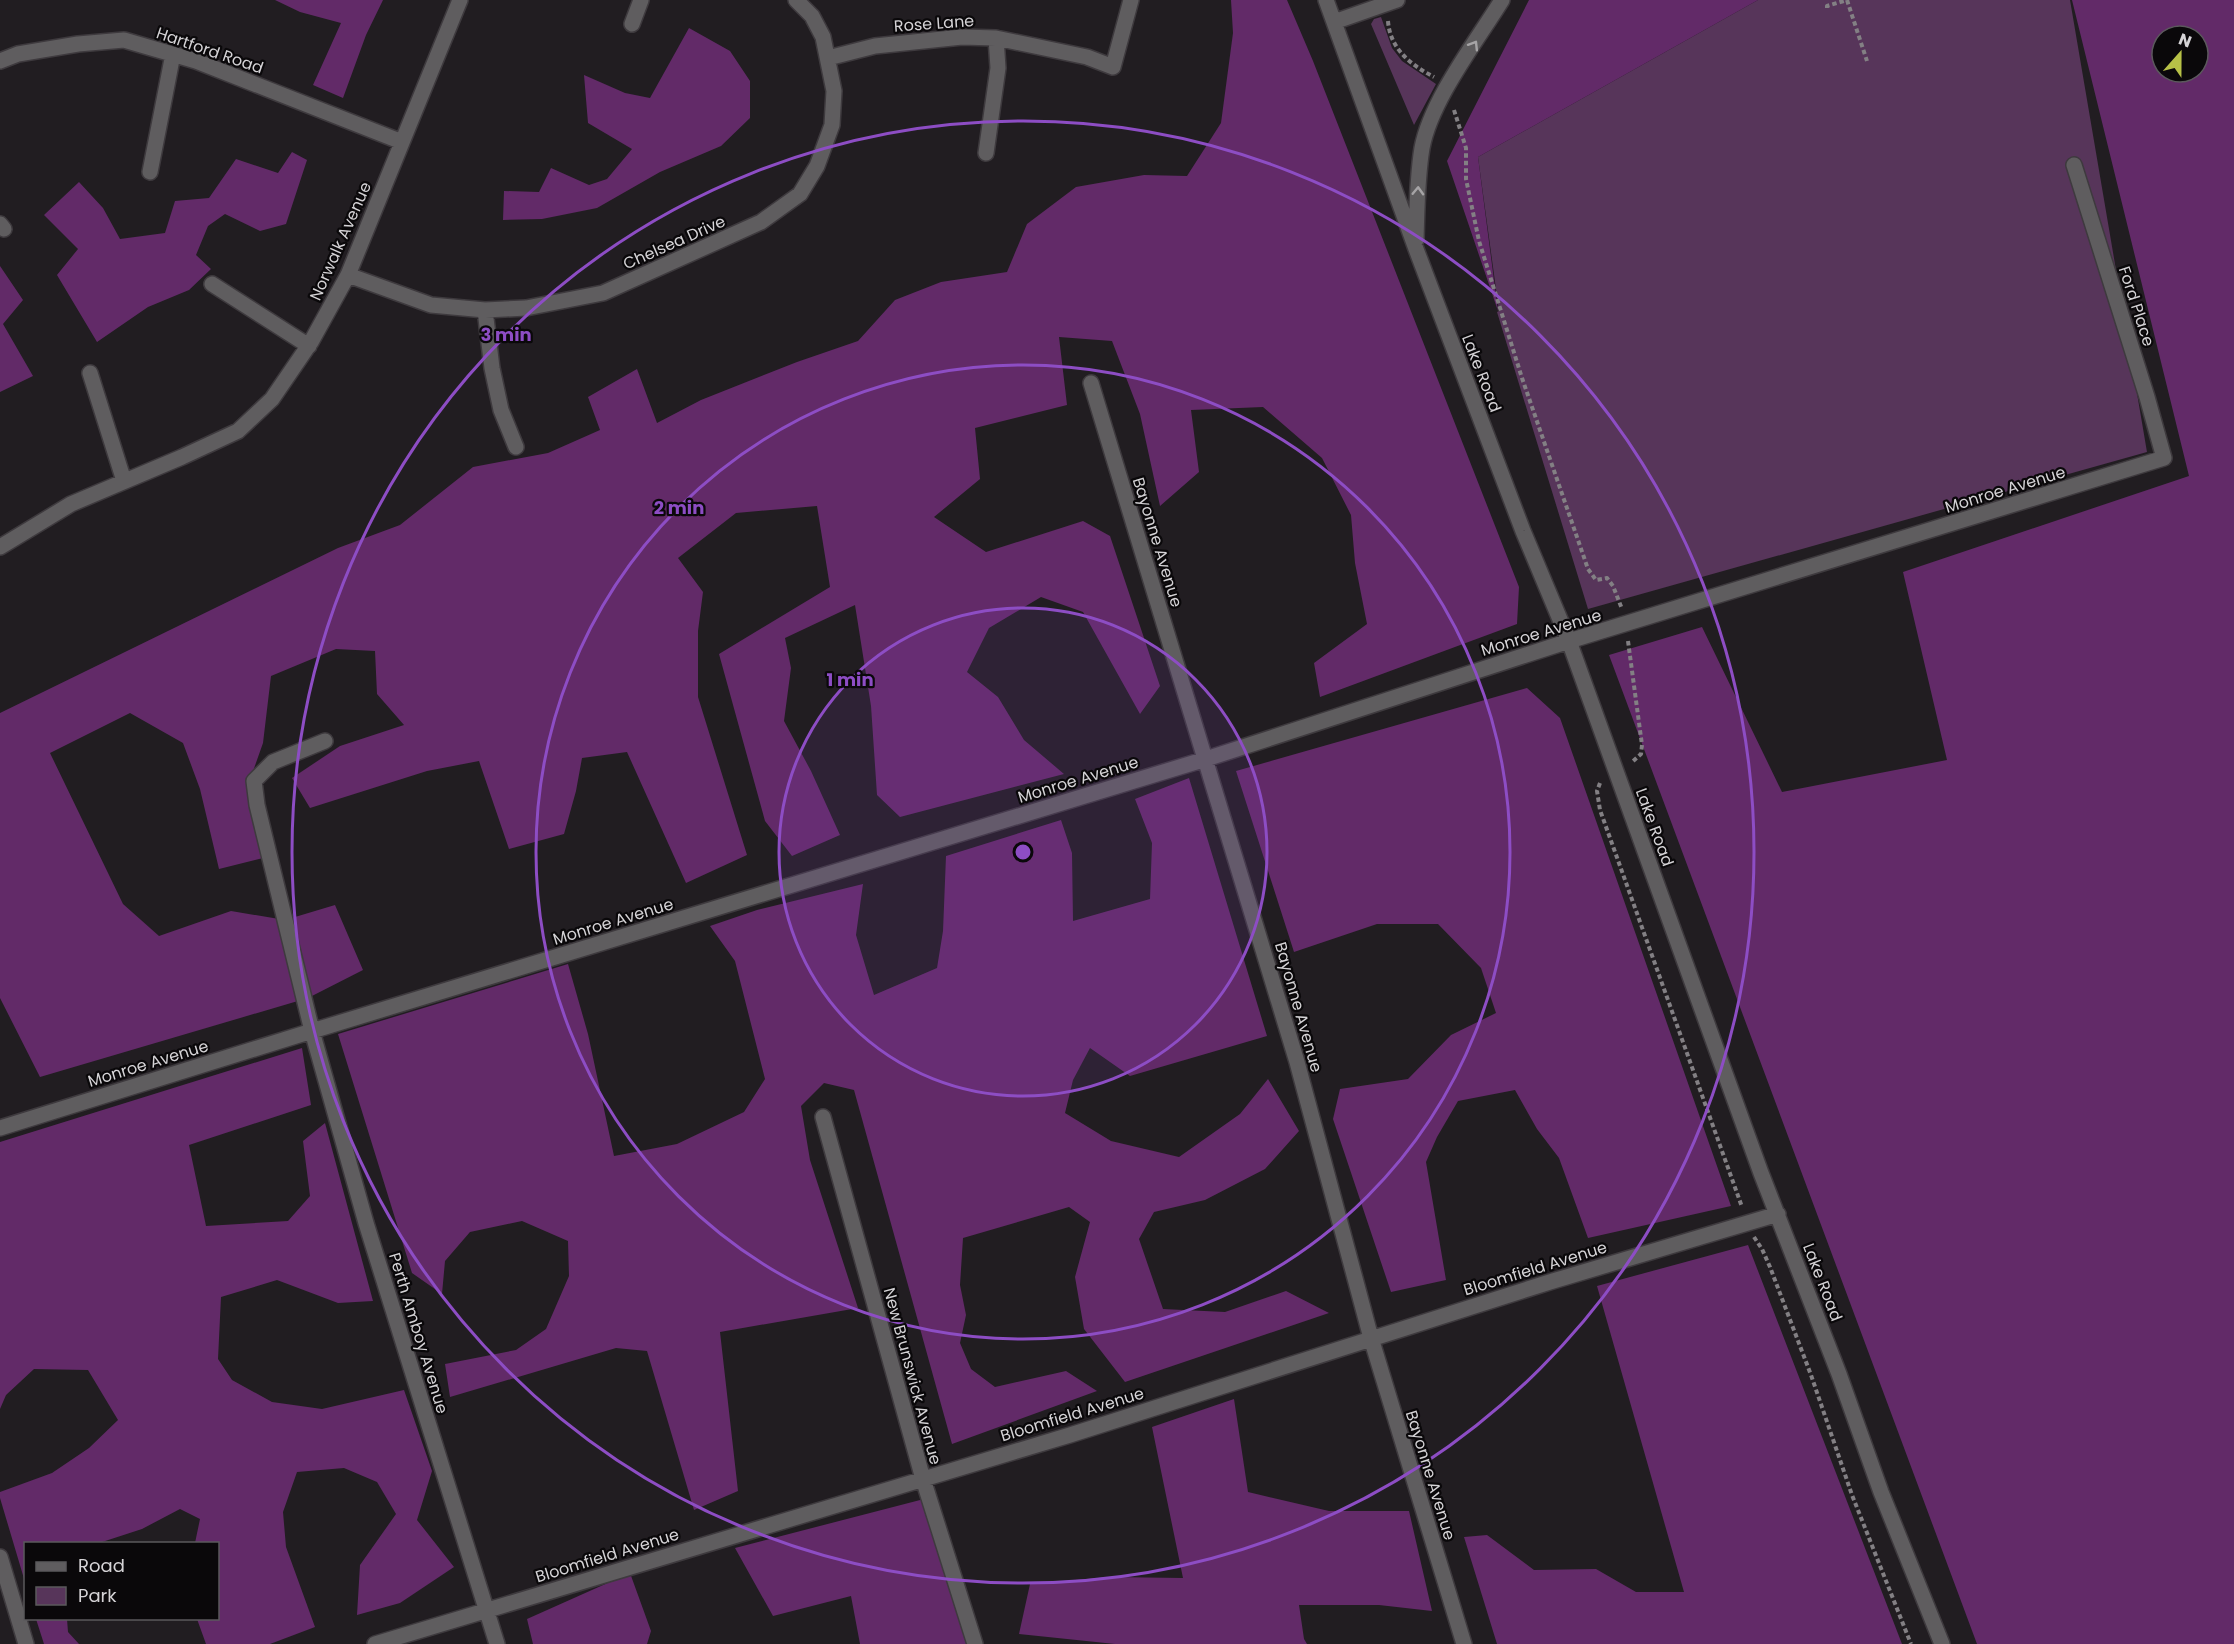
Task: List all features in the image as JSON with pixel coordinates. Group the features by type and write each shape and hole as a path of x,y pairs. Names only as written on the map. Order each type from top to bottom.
{"street":[{"name":"Norwalk Avenue","path":"0,547 71,504 238,430 272,399 309,346 348,274 460,0"},
{"path":"632,24 641,0"},
{"name":"Chelsea Drive","path":"348,274 431,305 485,310 526,308 603,293 761,222 800,194 818,166 832,125 834,90 823,37 812,16 796,0"},
{"name":"Rose Lane","path":"828,58 875,46 962,37 996,38 1087,57 1113,67 1131,0"},
{"name":"Lake Road","path":"1326,0 1416,249 1523,531 1569,641 1761,1173 1839,1374 1881,1492 1942,1644"},
{"path":"1334,22 1397,0"},
{"path":"1416,249 1422,147 1430,121 1445,90 1502,0"},
{"path":"986,153 998,68 996,38"},
{"name":"Hartford Road","path":"0,61 18,54 58,47 124,40 196,61 402,142"},
{"path":"150,172 173,54"},
{"name":"Ford Place","path":"2074,165 2164,458"},
{"path":"212,284 309,346"},
{"path":"485,310 492,368 501,410 516,447"},
{"path":"90,373 124,481"},
{"name":"Bayonne Avenue","path":"1091,383 1297,1062 1371,1338 1464,1644"},
{"name":"Monroe Avenue","path":"0,1128 1206,759 1569,641 2164,458"},
{"name":"Perth Amboy Avenue","path":"325,741 273,762 254,781 257,805 312,1031 366,1223 497,1644"},
{"name":"New Brunswick Avenue","path":"823,1117 922,1479 975,1644"},
{"name":"Bloomfield Avenue","path":"375,1644 1070,1435 1587,1270 1778,1214"},
{"path":"0,1557 26,1644"}],"path":[{"path":"1827,8 1827,6 1847,0 1867,61"},
{"path":"1388,14 1392,39 1401,54 1416,68 1439,80"},
{"path":"1451,101 1466,148 1466,179 1479,241 1522,378 1588,569 1596,580 1607,578 1613,586 1622,609"},
{"path":"1628,640 1642,745 1641,754 1629,765"},
{"path":"1600,783 1597,791 1600,810 1743,1209"},
{"path":"1752,1233 1770,1267 1811,1375 1852,1495 1911,1644"}],"green space":[{"path":"1758,0 2070,0 2147,452 1588,609 1497,312 1499,311 1478,157"},
{"path":"1381,17 1392,48 1402,61 1436,84 1414,125 1371,24 1374,19"}],"shaded area":[{"path":"275,0 383,0 366,35 343,98 313,85 341,23 300,12"},
{"path":"1231,0 1287,0 1519,587 1517,624 1320,697 1314,663 1367,624 1355,563 1351,515 1322,458 1263,407 1191,410 1199,472 1160,506 1140,414 1112,341 1059,337 1067,405 975,428 980,479 934,517 986,552 1083,521 1110,536 1160,686 1140,714 1083,612 1041,597 989,628 967,672 998,697 1024,740 1064,774 900,817 877,795 871,706 855,605 785,638 791,668 784,721 811,771 840,835 792,856 765,821 719,654 830,587 817,506 736,513 678,558 703,592 698,631 698,697 747,855 686,883 627,752 582,758 564,834 509,849 479,761 427,771 310,808 292,778 340,746 404,725 377,694 375,651 336,649 271,676 263,743 251,777 267,857 219,869 200,789 183,743 130,713 50,753 123,904 159,936 231,911 285,920 335,905 363,970 308,998 40,1077 0,998 0,713 338,548 400,525 473,467 548,453 600,430 588,397 637,369 657,423 701,400 797,362 858,341 895,300 941,282 1007,272 1027,224 1076,187 1144,175 1187,176 1221,123 1233,33"},
{"path":"1529,0 1758,0 1478,157 1498,311 1447,161"},
{"path":"2072,0 2234,0 2234,1644 1977,1644 1609,655 1702,627 1782,792 1947,760 1903,572 2189,476"},
{"path":"689,28 730,51 750,81 750,118 721,146 660,172 597,208 542,219 503,220 504,191 539,192 551,168 589,185 607,179 632,149 588,123 584,75 625,93 650,98"},
{"path":"292,152 307,160 286,224 260,231 225,214 208,226 196,255 211,269 189,290 148,307 97,342 57,275 78,249 44,215 79,182 103,208 120,239 165,233 175,201 209,198 236,159 278,173"},
{"path":"0,266 23,300 3,324 33,376 0,392"},
{"path":"1527,688 1560,718 1731,1206 1588,1238 1559,1158 1537,1129 1515,1090 1458,1101 1437,1137 1426,1162 1446,1280 1391,1292 1333,1119 1340,1089 1408,1079 1451,1035 1496,1013 1481,968 1438,924 1377,924 1294,952 1236,771"},
{"path":"1189,778 1267,1036 1130,1076 1090,1048 1073,1080 1065,1113 1111,1141 1179,1157 1240,1114 1268,1079 1299,1131 1265,1169 1205,1200 1154,1212 1139,1239 1163,1309 1225,1312 1286,1291 1329,1313 1125,1382 1084,1329 1075,1277 1090,1222 1069,1207 963,1238 960,1285 966,1315 960,1343 971,1369 995,1387 1066,1371 1097,1391 952,1444 854,1090 824,1083 801,1106 810,1160 858,1308 720,1332 738,1491 694,1510 647,1351 616,1348 450,1397 445,1364 516,1350 546,1329 569,1276 568,1241 522,1221 470,1232 445,1261 442,1294 412,1273 338,1034 568,964 588,1034 614,1156 677,1144 744,1112 765,1079 735,961 710,926 757,910 863,884 856,935 874,995 937,968 943,931 946,856 1061,820 1072,853 1073,921 1150,899 1152,843 1135,799"},
{"path":"302,1048 311,1105 189,1145 206,1226 288,1221 310,1196 303,1141 325,1123 373,1301 338,1303 277,1280 221,1297 218,1359 232,1380 272,1402 322,1409 404,1390 432,1471 417,1520 454,1567 400,1603 357,1615 360,1565 396,1514 377,1482 344,1468 297,1472 283,1512 286,1547 315,1627 270,1644 206,1644 197,1620 219,1620 219,1542 195,1542 200,1519 180,1509 142,1529 102,1542 24,1542 24,1579 0,1492 52,1473 89,1448 118,1420 88,1370 34,1369 6,1395 0,1409 0,1142"},
{"path":"1748,1245 1902,1644 1497,1644 1464,1537 1487,1535 1534,1570 1596,1569 1636,1592 1684,1592 1597,1286"},
{"path":"1234,1399 1248,1492 1329,1511 1409,1511 1432,1611 1379,1605 1299,1605 1304,1639 1307,1644 1115,1644 1019,1634 1030,1584 1109,1577 1183,1578 1152,1427"},
{"path":"924,1499 967,1644 860,1644 851,1596 773,1616 735,1548"},
{"path":"630,1573 651,1631 647,1644 533,1644 527,1619"},
{"path":"36,1620 67,1620 68,1632 79,1644 44,1644"}]}
